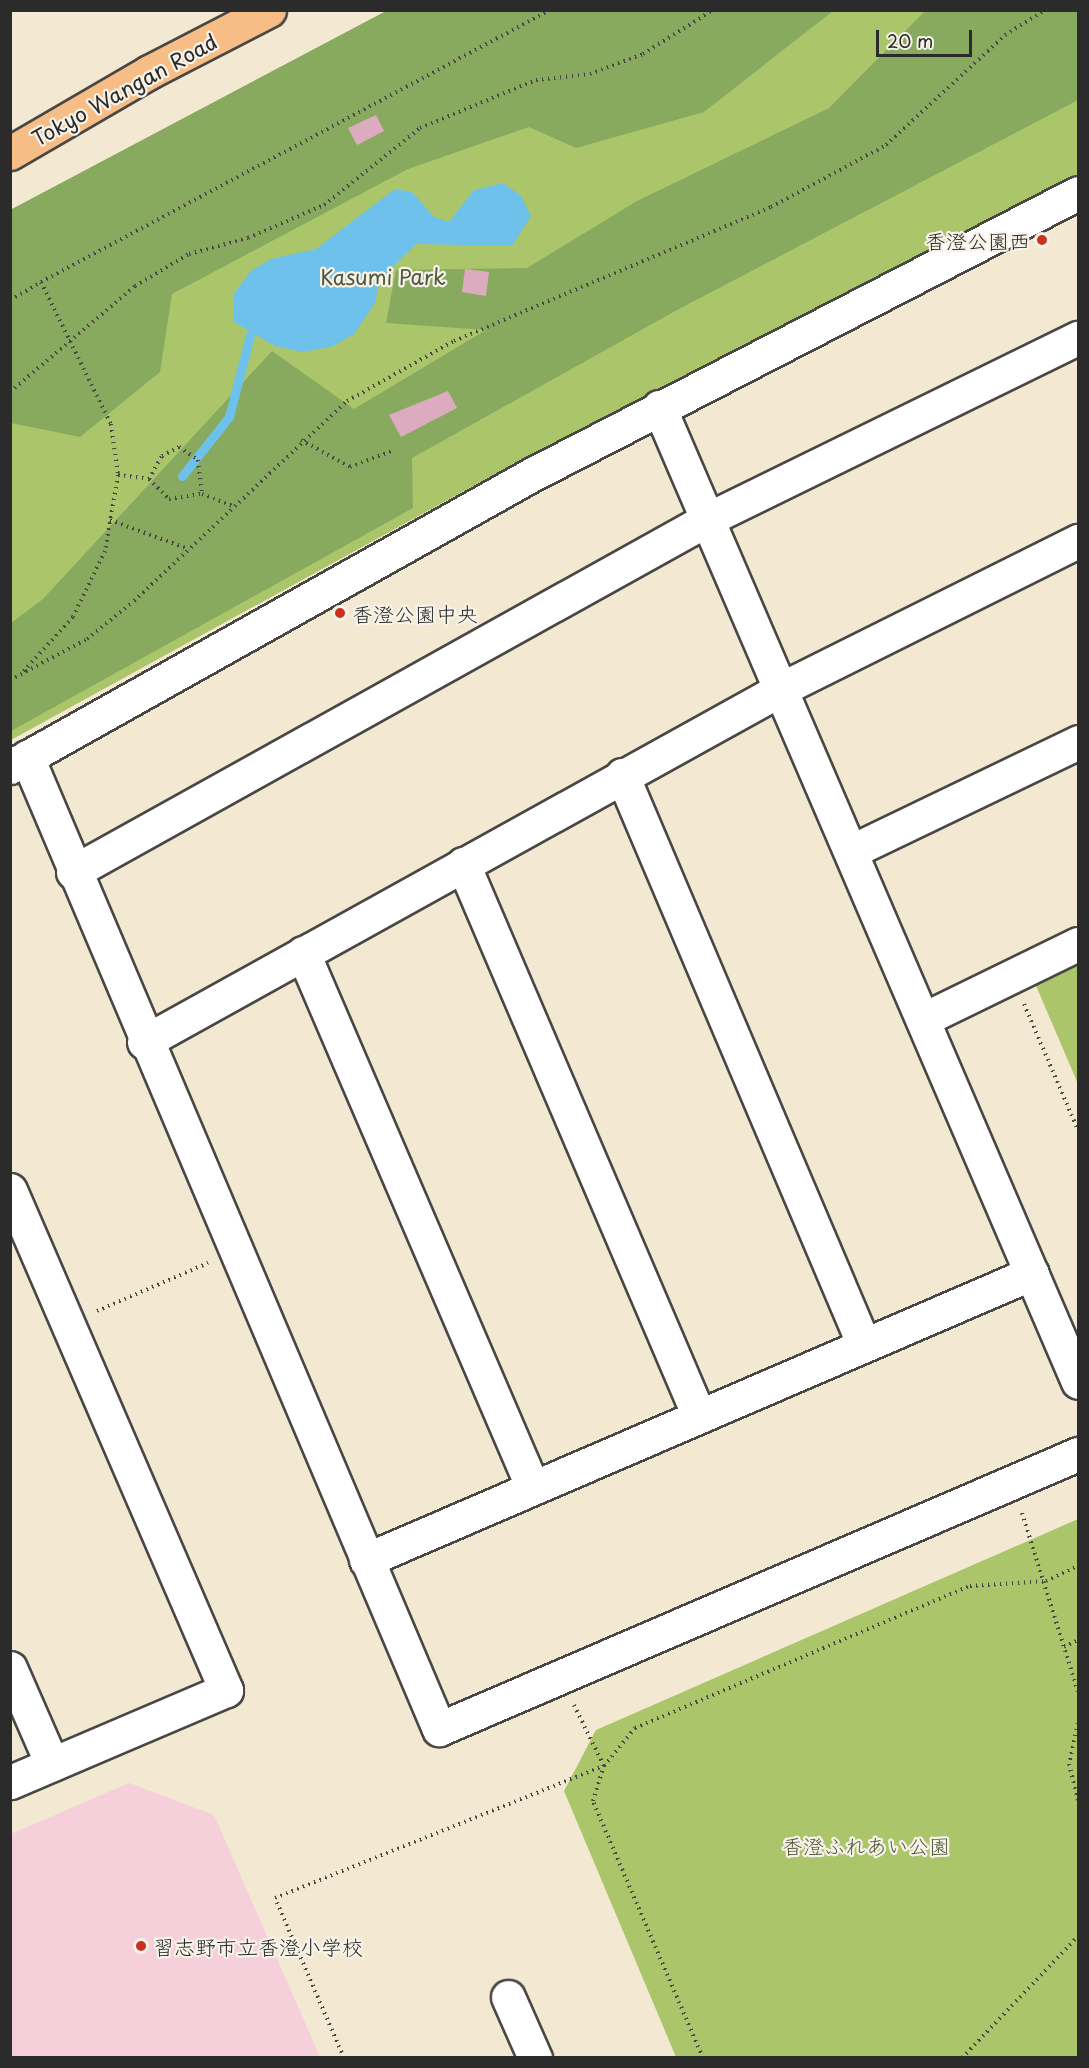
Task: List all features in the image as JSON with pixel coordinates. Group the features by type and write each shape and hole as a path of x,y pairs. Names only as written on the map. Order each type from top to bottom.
{"highway":[{"name":"Tokyo Wangan Road","path":"10,153 149,72 269,10"}],"street":[{"path":"1078,193 659,407 19,762 73,872 439,1729 1078,1454"},
{"path":"73,872 708,519 1078,338"},
{"path":"659,407 854,850 1078,1382"},
{"path":"144,1042 783,688 1078,540"},
{"path":"854,850 1078,742"},
{"path":"621,776 864,1345"},
{"path":"463,864 699,1416"},
{"path":"924,1019 1078,944"},
{"path":"303,953 533,1488"},
{"path":"10,1190 226,1690 10,1782"},
{"path":"366,1560 1032,1273"},
{"path":"10,1668 52,1764"},
{"path":"508,1997 535,2058"}],"path":[{"path":"10,300 550,10"},
{"path":"10,392 70,338 135,286 189,254 248,238 324,206 420,128 536,80 590,74 643,54 713,10"},
{"path":"10,680 87,639 189,549 301,440 347,400 454,341 771,207 886,145 1005,34 1046,10"},
{"path":"18,676 73,617 105,551 118,475 111,424 41,282"},
{"path":"301,440 350,467 392,451"},
{"path":"149,479 162,456 178,447 198,460 202,494"},
{"path":"118,475 149,479 169,499 202,494 233,506"},
{"path":"110,520 189,549"},
{"path":"1012,977 1078,1130"},
{"path":"68,1323 234,1252"},
{"path":"1010,1484 1046,1581 1078,1692"},
{"path":"703,2058 593,1802 604,1766 635,1728 970,1586 1046,1581 1078,1566"},
{"path":"1064,1647 1078,1640"},
{"path":"561,1677 604,1766"},
{"path":"1078,1723 1069,1764 1078,1800"},
{"path":"344,2058 275,1898 604,1766"},
{"path":"962,2058 1078,1936"}],"shaded area":[{"name":"習志野市立香澄小学校","path":"129,1783 214,1815 320,2057 11,2057 11,1834"}],"green space":[{"path":"386,11 833,11 704,112 576,148 529,127 408,169 172,294 160,372 80,437 11,423 10,210"},
{"name":"Kasumi Park","path":"400,11 1078,11 1078,174 524,458 11,740 11,226"},
{"path":"1078,11 1078,100 677,310 412,458 413,508 11,731 11,623 43,599 272,351 354,409 486,330 386,323 396,270 527,268 637,201 829,108 924,12"},
{"path":"1078,961 1078,1084 1034,981"},
{"name":"香澄ふれあい公園","path":"1078,1519 1078,2057 676,2057 564,1791 596,1730"}],"water":[{"path":"503,183 521,196 531,216 512,246 416,244 380,279 375,303 354,334 331,347 302,352 275,346 234,322 233,295 251,271 271,259 316,249 395,189 412,192 434,217 449,222 474,190"}],"building":[{"path":"376,115 384,131 357,145 348,128"},
{"path":"465,269 489,272 486,296 462,292"},
{"path":"448,391 457,408 401,437 389,415"}],"waterway":[{"path":"182,476 229,417 250,335"}],"place":[{"name":"香澄公園西","path":"1042,240"},
{"name":"香澄公園中央","path":"340,613"},
{"name":"習志野市立香澄小学校","path":"141,1946"}]}
